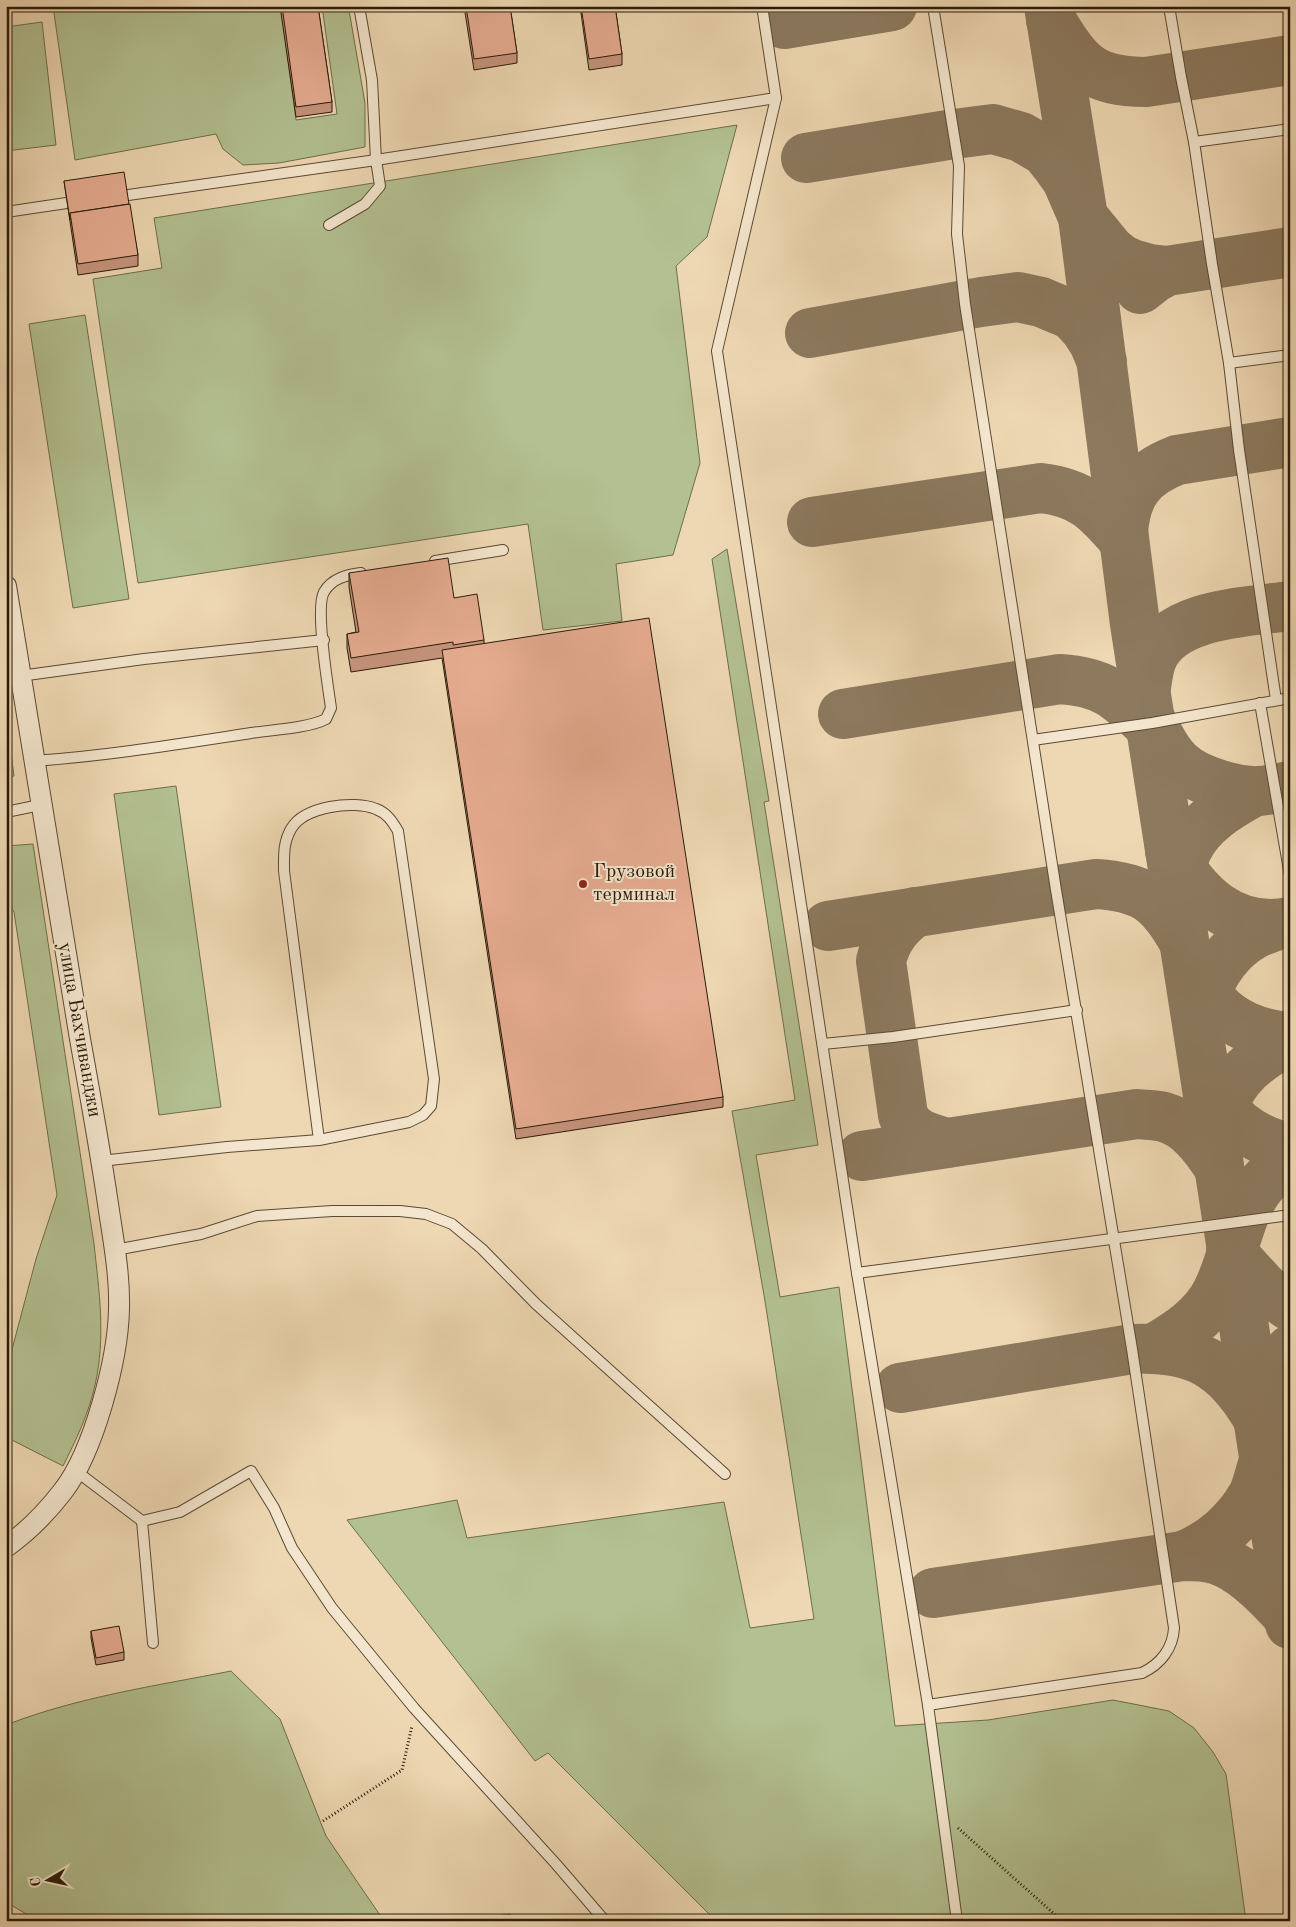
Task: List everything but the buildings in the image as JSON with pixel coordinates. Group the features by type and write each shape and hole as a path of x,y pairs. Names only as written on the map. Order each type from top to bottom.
{"street":[{"name":"улица Бахчиванджи","path":"6,586 40,805 115,1250 119,1310 116,1341 102,1404 76,1471 64,1490 42,1514 21,1536 6,1547"}],"lane":[{"path":"329,224 365,204 380,186 376,160 372,80 359,6"},
{"path":"762,6 776,98 717,351 823,1044 856,1273 928,1705 957,1921"},
{"path":"928,1705 1142,1673 1152,1668 1169,1649 1174,1628 1132,1349 1076,1010 965,304 956,234 959,166 934,6"},
{"path":"1169,6 1194,142 1228,363 1276,700"},
{"path":"6,212 376,160 776,98"},
{"path":"1194,142 1290,129"},
{"path":"1228,363 1290,355"},
{"path":"429,562 504,550"},
{"path":"33,761 82,758 322,721 329,715 331,708 320,616 324,593 332,583 344,575 373,571"},
{"path":"20,676 144,659 324,640"},
{"path":"1033,740 1152,724 1290,698"},
{"path":"1260,703 1290,876"},
{"path":"101,1161 226,1147 319,1140 409,1122 423,1115 431,1106 434,1079 398,831 390,818 377,809 354,804 313,811 299,819 291,829 284,846 284,870 319,1140"},
{"path":"6,812 40,805"},
{"path":"823,1044 892,1037 1076,1010"},
{"path":"115,1250 201,1234 257,1216 332,1211 400,1211 426,1214 452,1224 482,1249 536,1304 725,1474"},
{"path":"856,1273 1290,1215"},
{"path":"76,1471 142,1521 153,1643"},
{"path":"142,1521 180,1512 251,1471 274,1508 292,1548 332,1608 414,1708 556,1864 605,1921"}],"path":[{"path":"323,1821 402,1770 411,1734 414,1708"},
{"path":"943,1814 1062,1921"}],"green space":[{"path":"53,6 281,6 296,120 337,114 322,6 349,10 365,103 365,147 279,163 243,165 223,149 216,134 75,160"},
{"path":"42,22 56,145 6,151 6,27"},
{"path":"737,125 707,237 676,266 700,463 673,555 616,564 622,621 543,630 528,524 138,583 93,279 162,268 154,218"},
{"path":"85,315 129,599 73,608 29,324"},
{"path":"727,549 769,801 764,802 818,1145 756,1155 780,1297 839,1287 895,1726 988,1720 1113,1700 1169,1711 1194,1728 1213,1752 1226,1774 1246,1921 716,1921 548,1753 535,1761 347,1520 457,1500 467,1538 724,1502 750,1628 814,1619 765,1301 732,1111 795,1100 712,559"},
{"path":"6,715 14,776 6,778"},
{"path":"176,786 221,1107 159,1115 114,794"},
{"path":"33,844 94,1244 101,1332 98,1367 89,1406 82,1426 63,1466 6,1437 6,1372 36,1259 57,1195 14,912 6,899 6,846"},
{"path":"231,1671 280,1719 326,1836 384,1921 38,1921 6,1902 6,1725 33,1715 89,1700 145,1687"},
{"path":"510,1914 518,1921 463,1921"}],"taxiway":[{"path":"784,24 892,6"},
{"path":"1049,6 1083,217 1135,624 1290,1624"},
{"path":"1051,20 1060,36 1078,59 1088,68 1112,79 1146,82 1290,60"},
{"path":"806,158 993,129 1021,137 1045,151 1057,166 1067,180 1083,217 1110,250 1121,259 1132,264 1167,271"},
{"path":"1140,289 1167,271 1290,252"},
{"path":"810,333 1018,297 1041,302 1072,315 1085,329 1094,343 1102,362"},
{"path":"1123,532 1132,496 1145,479 1164,466 1177,460 1290,442"},
{"path":"812,522 1041,488 1056,490 1079,498 1097,511 1124,540"},
{"path":"1145,693 1152,659 1161,644 1175,632 1192,624 1233,613 1290,606"},
{"path":"843,714 1060,679 1089,684 1111,693 1130,707 1151,727"},
{"path":"1151,721 1171,755 1186,770 1196,776 1219,785 1241,790 1265,790 1290,786"},
{"path":"1177,892 1180,871 1185,855 1199,831 1215,816 1253,792"},
{"path":"1170,851 1192,883 1218,908 1251,922 1269,924 1290,922"},
{"path":"828,926 1096,884 1126,888 1148,898 1166,914 1183,940"},
{"path":"915,912 893,933 881,961 903,1115 910,1127 915,1131 947,1143"},
{"path":"1199,1021 1210,983 1233,950 1258,933 1281,924"},
{"path":"1191,965 1208,995 1229,1017 1257,1031 1290,1037"},
{"path":"1217,1139 1224,1105 1238,1079 1260,1058 1290,1040"},
{"path":"1208,1083 1222,1107 1238,1124 1254,1135 1290,1148"},
{"path":"862,1156 1137,1114 1164,1117 1189,1130 1208,1151 1218,1166"},
{"path":"1155,1348 1190,1325 1212,1301 1225,1274 1242,1220 1250,1203 1259,1188 1272,1174 1290,1162"},
{"path":"1231,1252 1265,1289 1290,1306"},
{"path":"900,1388 1132,1349 1154,1349 1191,1355 1220,1371 1233,1384 1257,1417"},
{"path":"1259,1422 1269,1384 1277,1367 1290,1350"},
{"path":"1183,1556 1214,1539 1240,1514 1253,1495 1264,1461"},
{"path":"933,1593 1183,1556 1196,1556 1218,1560 1238,1569 1265,1592 1288,1616"}],"place":[{"name":"Грузовой терминал","path":"583,884"}]}
